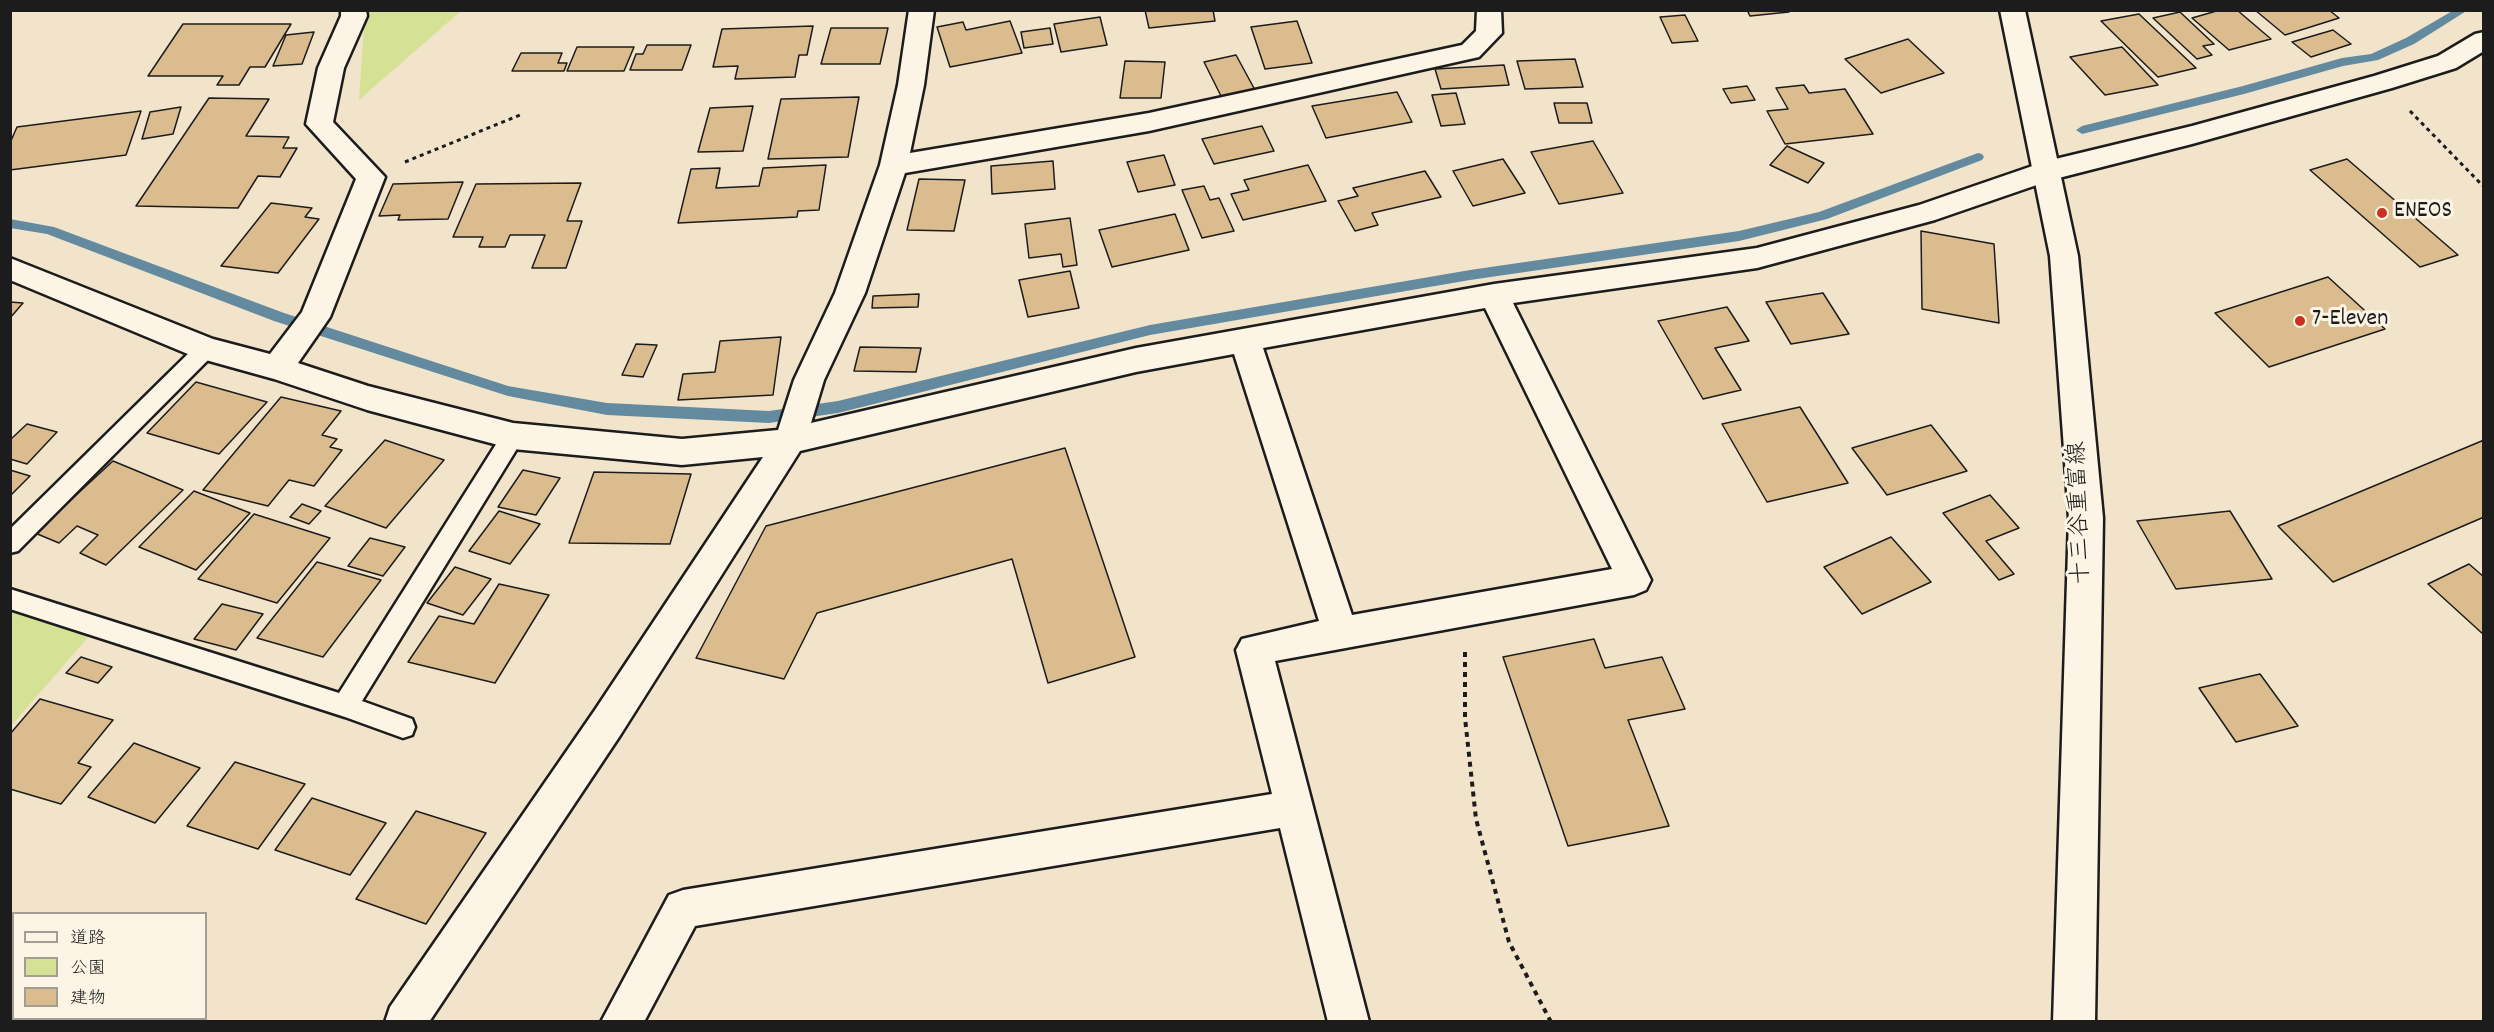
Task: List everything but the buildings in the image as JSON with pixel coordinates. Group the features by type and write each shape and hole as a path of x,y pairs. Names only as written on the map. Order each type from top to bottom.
{"street":[{"path":"283,359 315,317 371,177 319,124 331,68 354,16 353,10"},
{"path":"405,1022 608,722 790,441 809,380 850,292 894,165 911,85 922,10"},
{"path":"894,165 1149,122 1470,51 1489,33 1489,10"},
{"name":"十三谷重富線","path":"2012,10 2064,256 2086,518 2074,1022"},
{"path":"10,268 206,349 283,359 367,398 513,436 682,452 790,441 1136,360 1494,295 1757,258 1925,213 2047,171 2192,135 2383,82 2447,62 2484,40"},
{"path":"1349,1022 1254,650 1340,632 1634,580 1494,295"},
{"path":"1245,340 1340,632"},
{"path":"621,1022 683,909 1293,808"}],"lane":[{"path":"10,544 206,349"},
{"path":"345,706 513,436"},
{"path":"10,599 345,706 403,727"}],"path":[{"path":"2383,82 2484,187"},
{"path":"371,177 519,115"},
{"path":"1465,610 1465,718 1476,819 1509,942 1551,1022"}],"green space":[{"path":"365,11 461,11 359,100"},
{"path":"10,611 90,635 11,726"}],"waterway":[{"path":"2082,130 2244,90 2342,62 2374,57 2410,41 2463,10"},
{"path":"10,223 49,230 279,317 508,391 607,409 769,417 838,407 1150,330 1470,275 1739,236 1822,216 1978,157"}],"place":[{"name":"ENEOS","path":"2382,213"},
{"name":"7-Eleven","path":"2300,321"}]}
